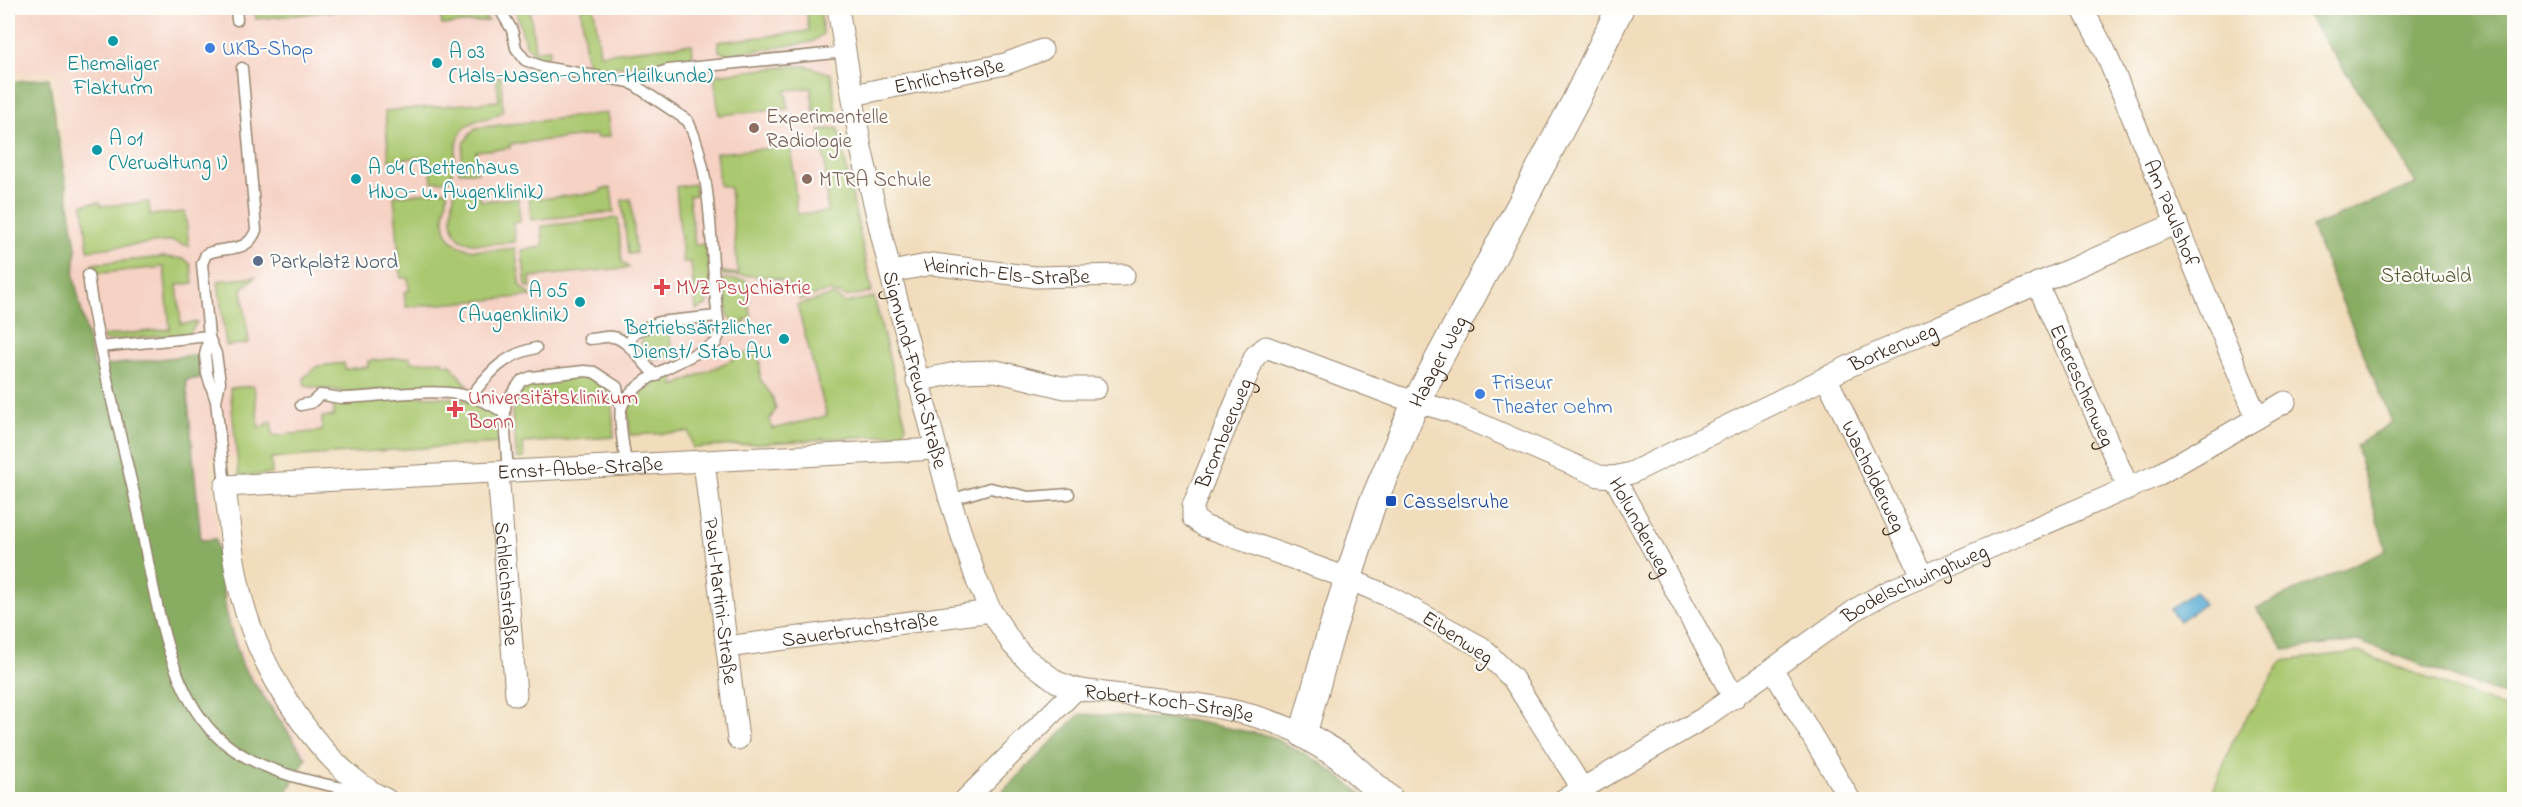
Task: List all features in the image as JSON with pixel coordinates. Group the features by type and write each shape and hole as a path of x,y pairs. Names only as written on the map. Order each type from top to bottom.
{"street":[{"name":"Sigmund-Freud-Straße","path":"838,8 861,148 916,381 976,581 991,611 1025,658 1057,682 1076,689"},
{"name":"Haager Weg","path":"1303,734 1347,578 1371,507 1416,402 1575,102 1620,8"},
{"name":"Am Paulshof","path":"2082,8 2105,51 2257,418"},
{"name":"Ehrlichstraße","path":"853,95 1005,64 1041,50"},
{"name":"Borkenweg","path":"1614,477 1631,473 1680,450 1826,377 2177,223"},
{"name":"Heinrich-Els-Straße","path":"891,272 932,264 1035,277 1124,275"},
{"name":"Ebereschenweg","path":"2037,283 2129,489"},
{"name":"Brombeerweg","path":"1347,578 1204,526 1193,518 1193,506 1255,356 1266,347 1416,402"},
{"path":"916,381 960,372 996,371 1065,388 1096,388"},
{"name":"Wacholderweg","path":"1826,377 1922,575"},
{"name":"Holunderweg","path":"1416,402 1452,412 1599,476 1614,477 1734,699"},
{"name":"Bodelschwinghweg","path":"1563,800 1668,741 1734,699 1858,608 1922,575 2129,489 2202,451 2285,402"},
{"name":"Ernst-Abbe-Straße","path":"225,486 936,449"},
{"name":"Paul-Martini-Straße","path":"704,462 738,739"},
{"name":"Schleichstraße","path":"503,472 516,695"},
{"path":"225,486 239,585 253,634 299,716 327,752 351,777 381,796"},
{"name":"Eibenweg","path":"1347,578 1390,597 1457,632 1498,662 1523,694 1582,788"},
{"name":"Sauerbruchstraße","path":"727,647 991,611"},
{"path":"1773,670 1850,800"},
{"name":"Robert-Koch-Straße","path":"965,800 1076,689 1226,708 1267,718 1303,734 1340,756 1390,800"}],"lane":[{"path":"236,8 237,20"},
{"path":"499,8 512,30 516,48 525,60 543,67 630,82 688,120 693,130 704,180 720,332 716,343 656,376 630,395 621,410"},
{"path":"630,82 668,70 845,52"},
{"path":"225,486 216,401 220,382 216,354 209,336 204,258 211,252 244,246 254,237 256,230 242,68"},
{"path":"88,275 100,347 171,655 186,692 208,727 234,749 283,773 329,786 381,796"},
{"path":"630,345 633,333 659,322 717,316"},
{"path":"100,347 209,336"},
{"path":"589,339 614,337 630,345 636,357 656,376"},
{"path":"471,396 490,370 500,362 523,351 536,348"},
{"path":"503,472 506,402 521,381 531,377 584,371 601,375 617,387 626,465"},
{"path":"302,405 320,395 342,398 440,392 471,396 487,402 505,414"},
{"path":"950,500 990,488 1029,496 1069,494"}],"shaded area":[{"name":"Universitätsklinikum Bonn","path":"8,8 822,8 842,148 906,421 905,431 899,436 693,448 689,432 523,443 524,459 501,459 499,443 209,458 222,574 230,617 247,665 307,750 308,758 303,765 294,768 8,253 78,247 54,72 8,76"}],"green space":[{"path":"334,8 334,11 256,19 255,10"},
{"path":"440,8 467,9 467,13 474,15 476,11 489,21 442,25"},
{"path":"515,8 530,9 535,50 550,49 548,56 537,57 526,45"},
{"path":"581,8 594,8 600,54 692,44 693,54 688,60 603,68 587,64"},
{"path":"806,8 820,8 823,34 812,42 727,55 719,51 718,42 809,31"},
{"name":"Stadtwald","path":"2303,8 2514,8 2514,699 2358,641 2285,650 2256,608 2386,550 2356,446 2392,422 2311,227 2416,184 2382,126"},
{"path":"807,66 831,74 837,118 815,121 811,88 786,90 788,109 719,115 714,75"},
{"path":"496,76 501,77 503,111 495,116 472,122 463,130 457,144 449,180 432,182 429,156 389,161 385,111 499,101"},
{"path":"49,78 76,248 74,277 94,367 199,354 201,378 186,380 201,540 216,539 227,618 243,667 306,758 283,799 8,800 8,82"},
{"path":"607,113 610,136 597,138 596,135 510,144 510,148 476,151 478,172 459,172 464,142 475,128"},
{"path":"838,128 872,292 845,297 829,292 800,300 787,283 778,279 723,275 722,272 738,274 730,188 719,185 716,153 791,146 797,214 827,212 825,163 819,130"},
{"path":"479,184 481,201 518,198 520,221 513,222 515,242 470,243 455,233 452,208 455,188"},
{"path":"694,184 696,195 689,196 695,245 706,244 712,291 706,305 696,310 691,262 683,262 676,187"},
{"path":"611,188 614,212 531,220 529,196 539,195 540,199 601,192 601,189"},
{"path":"447,190 444,218 446,231 451,240 470,249 515,248 521,287 532,296 406,307 404,292 409,291 408,278 401,278 394,196"},
{"path":"631,199 636,253 628,254 622,200"},
{"path":"100,202 101,206 149,202 150,215 185,212 189,246 172,241 88,250 83,204"},
{"path":"618,218 622,262 629,268 530,277 531,288 526,286 522,250 543,247 542,226"},
{"path":"164,257 185,259 191,265 193,283 177,285 181,324 197,322 190,333 105,341 102,336 170,329 164,267 92,274 91,264"},
{"path":"255,277 242,289 249,343 226,346 218,281"},
{"path":"723,279 746,280 749,290 745,291 752,318 744,320 745,324 735,323 728,315"},
{"path":"834,295 845,303 874,297 906,426 902,434 693,448 689,432 630,435 628,412 631,401 673,370 674,386 754,350 760,362 760,379 772,396 776,409 770,419 772,429 827,416 797,305"},
{"path":"669,328 672,355 654,359 645,356 640,349 643,338"},
{"path":"410,357 411,362 443,361 444,365 450,364 468,386 459,389 430,387 346,392 305,386 304,377 318,366 344,363 345,369 368,367 368,361"},
{"path":"589,378 605,388 611,404 614,437 523,443 524,459 517,458 512,412 520,390 538,381"},
{"path":"254,386 259,429 271,421 273,436 322,431 322,417 334,416 333,402 417,396 463,399 481,404 496,415 499,443 271,458 272,474 239,476 230,388"},
{"path":"2358,652 2514,711 2514,799 2210,799 2234,738 2282,661"},
{"path":"1080,714 1186,720 1270,736 1321,763 1368,799 995,799"}],"water":[{"path":"2195,591 2204,604 2179,621 2170,609"}],"place":[{"name":"Ehemaliger Flakturm","path":"113,41"},
{"name":"UKB-Shop","path":"210,48"},
{"name":"A 03 (Hals-Nasen-Ohren-Heilkunde)","path":"437,63"},
{"name":"Experimentelle Radiologie","path":"754,128"},
{"name":"A 01 (Verwaltung I)","path":"97,150"},
{"name":"A 04 (Bettenhaus HNO- u. Augenklinik)","path":"356,179"},
{"name":"MTRA Schule","path":"807,179"},
{"name":"Parkplatz Nord","path":"258,261"},
{"name":"MVZ Psychiatrie","path":"662,287"},
{"name":"A 05 (Augenklinik)","path":"580,302"},
{"name":"Betriebsärtzlicher Dienst/ Stab AU","path":"784,339"},
{"name":"Friseur Theater Oehm","path":"1480,394"},
{"name":"Universitätsklinikum Bonn","path":"455,409"},
{"name":"Casselsruhe","path":"1391,501"}]}
